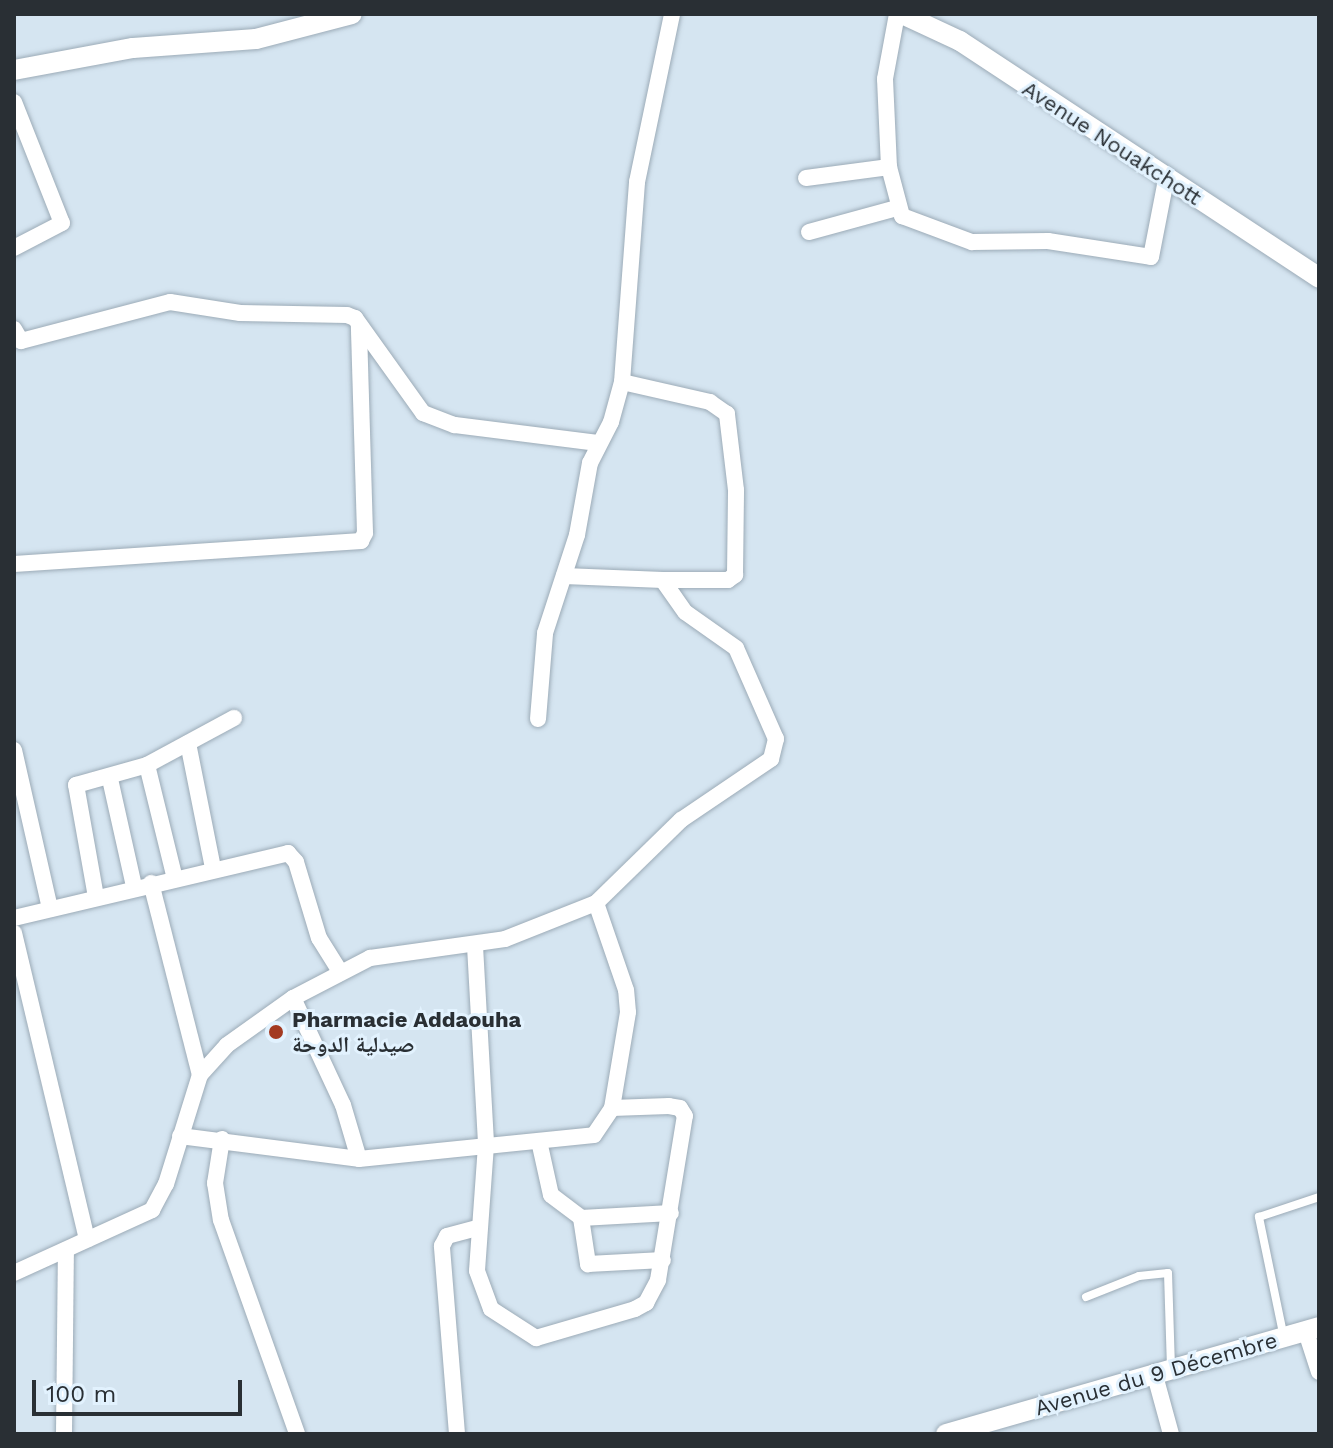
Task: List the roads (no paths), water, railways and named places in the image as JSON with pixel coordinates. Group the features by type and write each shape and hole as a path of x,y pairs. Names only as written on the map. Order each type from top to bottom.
{"street":[{"path":"14,70 133,48 256,39 352,14"},
{"path":"538,719 545,633 564,576 598,443 611,422 622,382 637,182 672,14"},
{"path":"900,14 885,79 889,167 897,208 902,216 962,240 1048,241 1146,257 1153,254 1166,180"},
{"name":"Avenue Nouakchott","path":"900,14 960,41 1166,180 1319,278"},
{"path":"14,102 62,223 14,248"},
{"path":"806,178 889,167"},
{"path":"809,232 897,208"},
{"path":"16,340 170,302 240,313 347,315 360,325 423,413 455,425 598,443"},
{"path":"14,564 361,541 365,533 360,325"},
{"path":"564,576 728,580 735,575 737,498 729,422 724,409 710,402 622,382"},
{"path":"14,1273 139,1218 158,1203 200,1075 227,1045 293,998 340,971 381,955 475,946 519,935 596,903 681,820 759,770 776,750 736,648 685,612 663,580"},
{"path":"96,897 75,790 79,783 110,779 147,765 234,718"},
{"path":"188,743 213,868"},
{"path":"14,750 50,909"},
{"path":"147,765 175,879"},
{"path":"110,779 200,1075"},
{"path":"14,918 213,868 292,854 319,938 340,971"},
{"path":"180,1136 359,1159 594,1135 612,1108 628,1032 626,990 596,903"},
{"path":"14,933 87,1239"},
{"path":"475,946 486,1145 477,1228 481,1290 506,1323 536,1338 646,1303 663,1260 683,1111 669,1106 612,1108"},
{"path":"293,998 343,1105 359,1159"},
{"path":"222,1139 215,1183 221,1220 297,1434"},
{"path":"539,1141 551,1195 581,1218 671,1213"},
{"path":"581,1218 588,1264 663,1260"},
{"path":"457,1434 442,1246 447,1236 477,1228"},
{"path":"64,1434 66,1250"},
{"path":"1313,1330 1319,1372"},
{"name":"Avenue du 9 Décembre","path":"946,1434 1313,1330"},
{"path":"1162,1371 1171,1434"}],"lane":[{"path":"1284,1339 1259,1217 1319,1197"},
{"path":"1086,1297 1139,1276 1168,1273 1162,1371"}],"place":[{"name":"Pharmacie Addaouha صيدلية الدوحة","path":"276,1032"}]}
